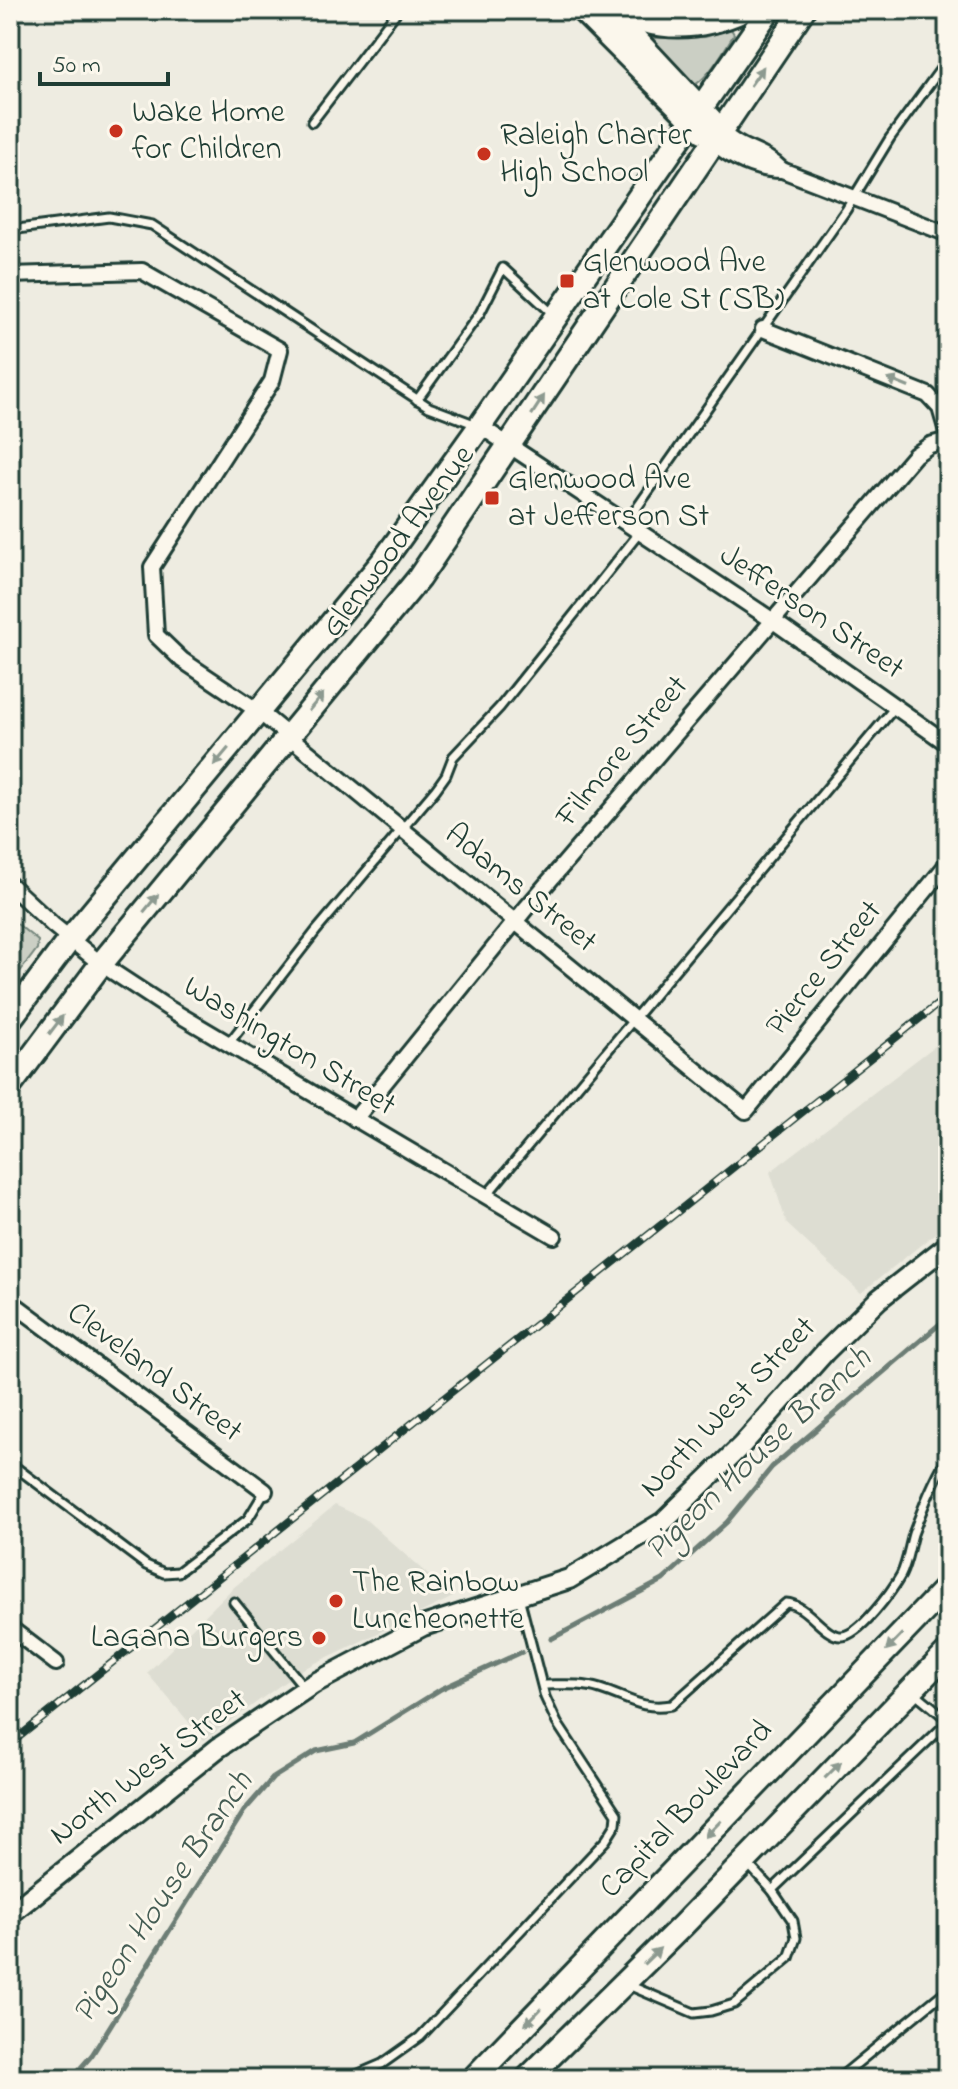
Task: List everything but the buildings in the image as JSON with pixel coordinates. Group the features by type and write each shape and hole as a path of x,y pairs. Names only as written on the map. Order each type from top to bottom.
{"main road":[{"path":"582,10 698,114"},
{"path":"611,10 716,136"},
{"path":"611,10 646,23 674,27 699,25 744,10"},
{"name":"Glenwood Avenue","path":"10,1019 70,939 384,560 769,10"},
{"name":"Glenwood Avenue","path":"10,1086 101,964 419,578 803,10"},
{"name":"Capital Boulevard","path":"473,2079 948,1586"},
{"path":"527,2079 948,1652"}],"street":[{"path":"716,136 726,153 767,170 782,170 948,234"},
{"name":"Adams Street","path":"10,275 142,271 280,350 272,381 152,567 156,635 182,660 258,711 746,1111"},
{"path":"763,329 928,395 940,408 948,438"},
{"name":"Jefferson Street","path":"480,426 772,620 948,744"},
{"name":"Filmore Street","path":"355,1119 516,922 915,455 948,438"},
{"name":"Pierce Street","path":"746,1111 948,863"},
{"name":"Washington Street","path":"10,885 101,964 168,1008 554,1236"},
{"name":"North West Street","path":"10,1914 218,1748 305,1689 423,1626 569,1579 663,1522 742,1445 825,1352 879,1299 948,1245"},
{"name":"Cleveland Street","path":"12,1305 265,1491"},
{"path":"10,1628 56,1663"}],"lane":[{"path":"312,122 398,10"},
{"path":"627,522 854,198 890,138 948,59"},
{"path":"10,230 109,217 152,225 417,400 480,426"},
{"path":"417,400 480,313 503,268 556,317"},
{"path":"229,1043 316,931 436,789 453,757 500,707 640,531"},
{"path":"485,1197 896,705"},
{"path":"544,1685 599,1689 653,1708 672,1705 786,1603 796,1604 835,1635 844,1637 877,1609 901,1574 936,1476 948,1456"},
{"path":"10,1463 146,1565 164,1573 178,1572 248,1519 265,1491"},
{"path":"347,2079 382,2064 420,2037 589,1858 616,1824 617,1814 557,1723 545,1697 518,1595"},
{"path":"234,1602 305,1689"},
{"path":"772,1890 948,1721 911,1690"},
{"path":"624,1983 694,2013 734,2004 789,1958 796,1938 793,1921 772,1890 744,1861"},
{"path":"838,2079 948,1989"}],"shaded area":[{"path":"731,29 734,34 715,64 691,86 650,40 705,37"},
{"path":"10,918 38,941 37,949 10,985"},
{"path":"948,1036 948,1223 861,1293 787,1224 770,1172"},
{"path":"335,1505 365,1519 453,1597 303,1669 204,1740 147,1673 233,1588"}],"waterway":[{"name":"Pigeon House Branch","path":"551,1639 663,1580 727,1522 772,1467 948,1317"},
{"name":"Pigeon House Branch","path":"71,2079 92,2055 244,1811 273,1778 316,1751 354,1743 441,1689 522,1652"}],"railway":[{"path":"10,1744 948,996"}],"place":[{"name":"Wake Home for Children","path":"116,131"},
{"name":"Raleigh Charter High School","path":"484,154"},
{"name":"Glenwood Ave at Cole St (SB)","path":"567,281"},
{"name":"Glenwood Ave at Jefferson St","path":"492,498"},
{"name":"The Rainbow Luncheonette","path":"336,1601"},
{"name":"LaGana Burgers","path":"319,1638"}]}
